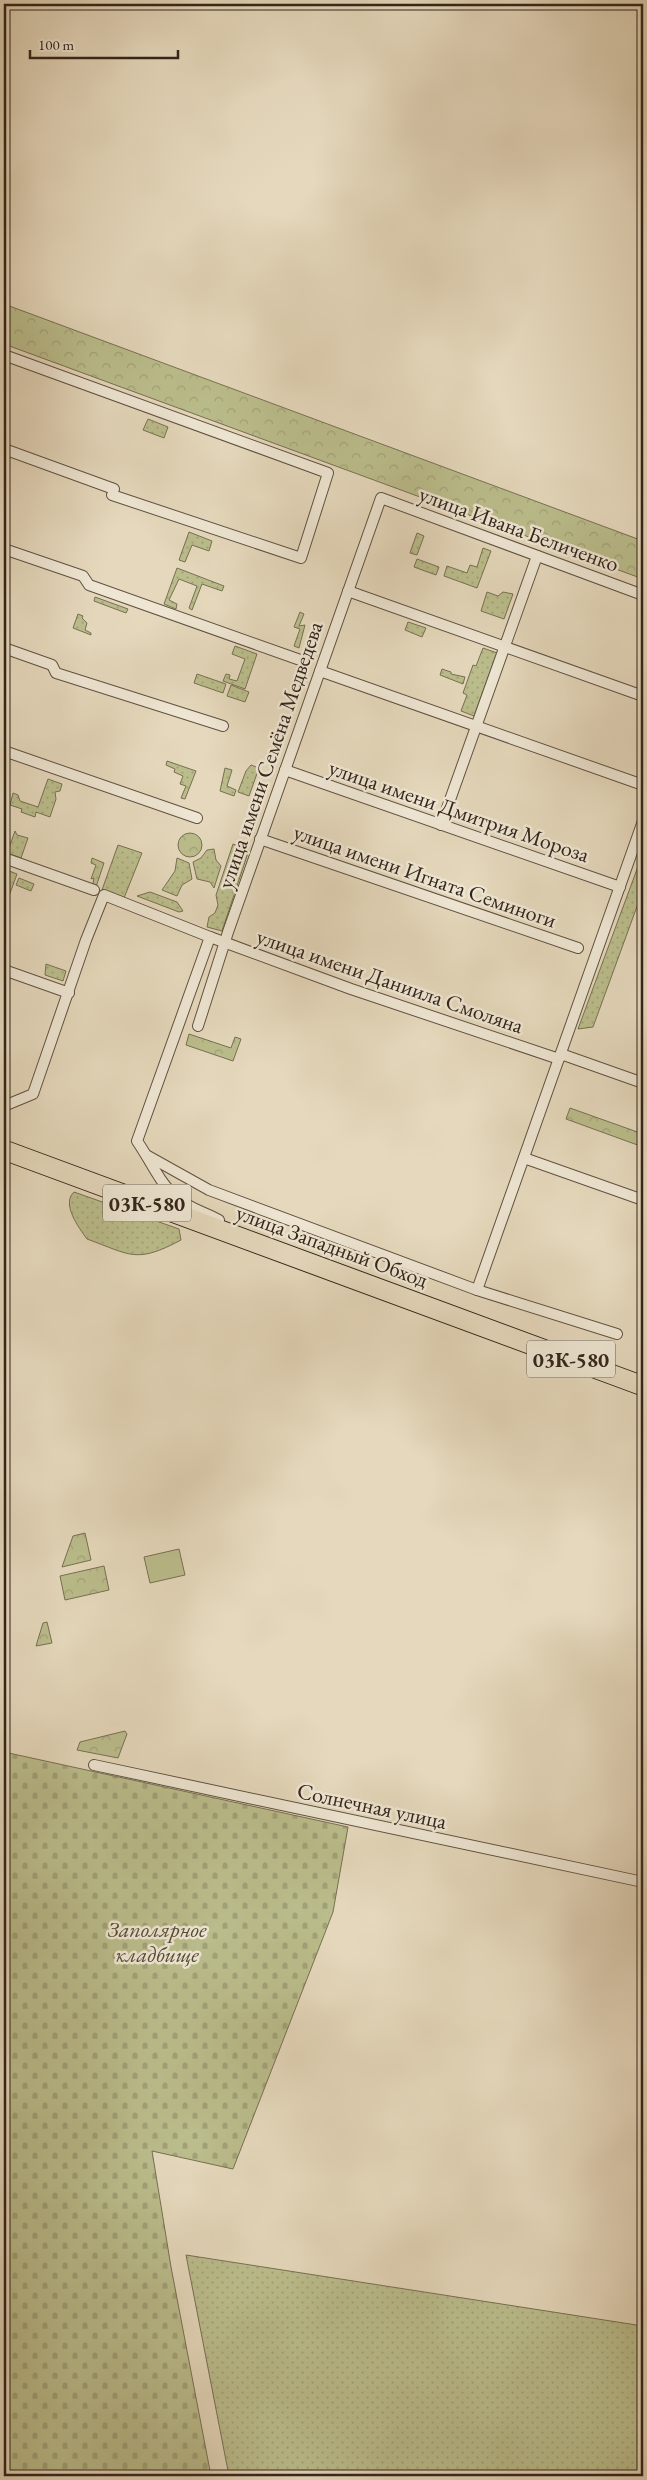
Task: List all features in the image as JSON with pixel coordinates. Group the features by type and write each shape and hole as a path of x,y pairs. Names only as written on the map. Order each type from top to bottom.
{"highway":[{"name":"улица Западный Обход","path":"4,1142 643,1375"},
{"name":"улица Западный Обход","path":"4,1150 643,1386"}],"street":[{"path":"4,355 328,474 301,558 113,492 4,449"},
{"name":"улица Ивана Беличенко","path":"381,498 643,595"},
{"name":"улица имени Семёна Медведева","path":"198,1026 260,839 381,498"},
{"path":"4,549 83,576 89,585 303,661"},
{"path":"441,825 537,556"},
{"path":"348,591 643,696"},
{"path":"4,648 52,665 56,673 223,726"},
{"path":"320,671 643,785"},
{"path":"4,751 197,818"},
{"name":"улица имени Дмитрия Мороза","path":"285,770 620,887"},
{"path":"477,1290 643,822"},
{"name":"улица имени Игната Семиноги","path":"260,839 578,948"},
{"path":"4,858 94,890"},
{"name":"улица имени Даниила Смоляна","path":"69,993 86,940 104,895 210,937 225,941 230,945 345,985 352,990 643,1083"},
{"path":"210,937 137,1141 174,1196 187,1205 204,1211 219,1220"},
{"path":"4,970 69,993 33,1094 4,1106"},
{"path":"147,1156 209,1190 477,1290 616,1334"},
{"path":"524,1158 643,1200"},
{"name":"Солнечная улица","path":"94,1765 643,1882"}],"green space":[{"path":"4,304 643,541 643,579 4,344"},
{"path":"148,419 168,427 164,438 143,430"},
{"path":"189,532 212,541 209,551 192,545 185,562 179,560"},
{"path":"417,533 424,536 417,555 410,553"},
{"path":"483,548 491,551 477,588 444,576 447,566 467,573 470,565 477,567"},
{"path":"417,559 439,567 436,575 414,567"},
{"path":"177,568 224,586 222,591 202,584 192,610 189,608 197,586 179,579 169,600 177,604 176,609 164,604"},
{"path":"487,592 498,596 503,592 513,594 504,619 481,611"},
{"path":"95,597 128,609 126,613 94,601"},
{"path":"300,612 304,614 299,626 305,625 299,648 294,646 300,629 294,627"},
{"path":"78,614 83,616 82,618 87,623 85,630 91,633 91,635 73,628"},
{"path":"408,622 426,628 422,637 405,630"},
{"path":"235,646 257,654 245,689 223,681 226,674 230,675 229,679 237,681 245,659 232,654"},
{"path":"483,648 497,653 474,716 461,711 467,695 463,693 473,665 476,666"},
{"path":"442,669 451,672 451,674 465,677 463,684 440,675"},
{"path":"197,674 226,684 223,693 194,683"},
{"path":"231,685 249,692 245,702 227,696"},
{"path":"167,761 196,771 185,799 181,798 186,786 180,784 183,776 174,772 175,769 166,765"},
{"path":"251,765 259,768 249,796 238,792 246,771"},
{"path":"225,768 232,770 227,786 236,790 234,796 220,791"},
{"path":"48,779 62,784 60,791 55,792 56,799 50,817 36,812 35,817 21,812 22,809 10,805 13,793 18,795 20,801 38,807"},
{"path":"15,831 17,835 28,838 21,858 7,853"},
{"path":"190,833 195,834 201,840 201,850 195,856 190,857 185,856 179,850 178,845 179,840 185,834"},
{"path":"233,844 249,850 222,931 207,927 209,917 215,913 218,905 216,895"},
{"path":"118,845 142,853 124,898 102,890"},
{"path":"214,849 216,860 221,866 214,888 210,882 197,879 193,862 201,858 207,850"},
{"path":"643,853 643,890 593,1027 578,1029"},
{"path":"92,858 104,863 96,887 93,883 94,878 91,879 96,865 91,863"},
{"path":"177,858 189,863 192,879 182,885 177,896 162,890 175,871"},
{"path":"4,869 17,874 5,907 4,886 6,880 4,879"},
{"path":"19,878 34,884 31,891 16,885"},
{"path":"150,892 177,902 183,911 179,912 137,896"},
{"path":"46,964 66,971 63,981 45,975"},
{"path":"189,1034 231,1048 235,1037 241,1039 233,1061 186,1045"},
{"path":"570,1108 643,1134 643,1147 566,1119"},
{"path":"74,1192 179,1229 181,1240 154,1252 134,1254 124,1253 87,1239 70,1209 70,1197"},
{"path":"85,1533 91,1560 62,1567 73,1536"},
{"path":"179,1549 185,1575 150,1583 144,1557"},
{"path":"104,1566 109,1590 65,1600 60,1576"},
{"path":"47,1622 52,1643 36,1646 43,1623"},
{"path":"125,1731 127,1734 118,1758 77,1750 80,1742"},
{"name":"Заполярное кладбище","path":"4,1752 348,1827 333,1912 233,2169 152,2151 171,2267 211,2476 4,2476"},
{"path":"186,2255 643,2326 643,2476 229,2476"}]}
